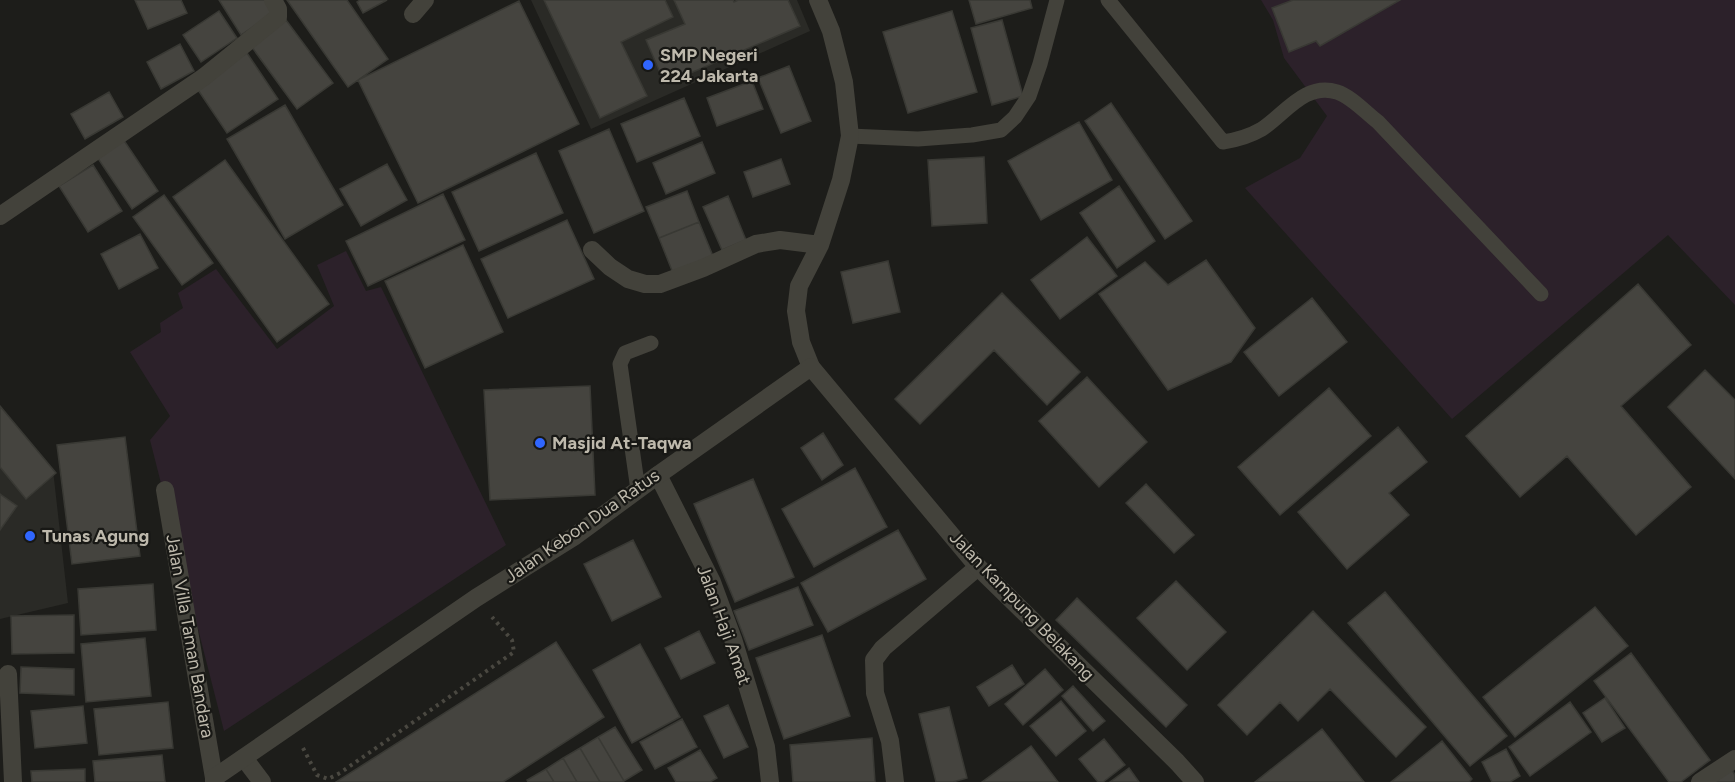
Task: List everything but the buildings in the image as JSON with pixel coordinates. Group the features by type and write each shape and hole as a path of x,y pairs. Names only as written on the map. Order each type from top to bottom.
{"street":[{"path":"0,216 204,77 278,17 278,9 273,0"},
{"path":"413,14 425,0"},
{"path":"811,368 801,342 796,311 799,286 820,245 841,180 850,136 844,82 831,31 818,0"},
{"path":"592,250 610,267 628,279 645,284 660,284 703,268 756,243 780,240 820,245"},
{"name":"Jalan Kebon Dua Ratus","path":"214,780 476,598 575,536 811,368"},
{"name":"Jalan Kampung Belakang","path":"811,368 978,567 1195,782"},
{"name":"Jalan Haji Amat","path":"658,475 712,582 733,639 766,747 770,782"},
{"name":"Jalan Villa Taman Bandara","path":"165,490 214,780"},
{"path":"895,782 890,741 876,693 874,660 883,648 978,567"},
{"path":"8,675 13,782"},
{"path":"244,758 262,782"},
{"path":"1700,782 1735,759"}],"lane":[{"path":"850,136 918,139 972,135 1001,130 1015,117 1029,96 1057,0"},
{"path":"1108,0 1223,142 1240,139 1261,129 1297,99 1322,90 1337,92 1349,98 1378,122 1541,294"},
{"path":"638,490 620,364 625,353 651,343"}],"path":[{"path":"291,726 317,775 328,779 369,753 514,652 512,640 476,598"}],"shaded area":[{"name":"SMP Negeri 224 Jakarta","path":"531,0 797,0 810,31 591,129"},
{"path":"1261,0 1735,0 1735,305 1668,235 1452,419 1245,188 1300,158 1327,116 1284,58 1273,20"},
{"path":"346,251 366,291 381,287 506,545 224,731 150,440 170,416 130,352 161,332 160,323 183,308 178,293 216,269 277,349 334,306 317,265"},
{"name":"Tunas Agung","path":"0,406 53,470 68,603 0,619"}],"place":[{"name":"SMP Negeri 224 Jakarta","path":"648,65"},
{"name":"Masjid At-Taqwa","path":"540,443"},
{"name":"Tunas Agung","path":"30,536"}]}
